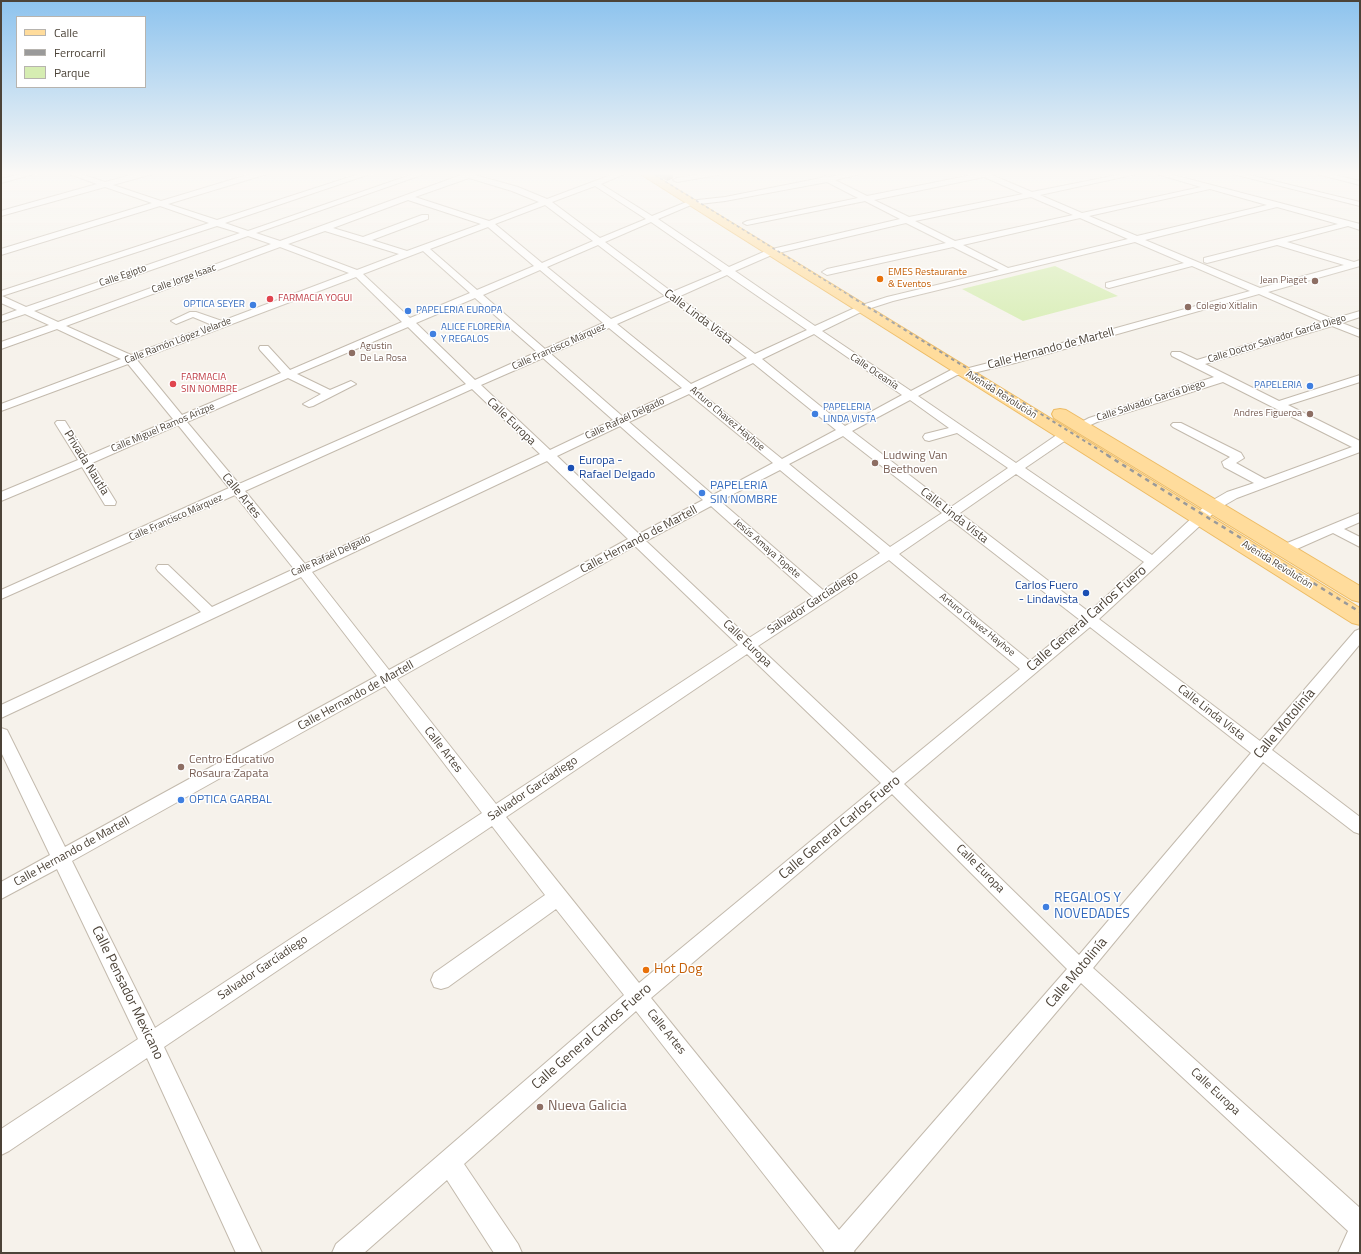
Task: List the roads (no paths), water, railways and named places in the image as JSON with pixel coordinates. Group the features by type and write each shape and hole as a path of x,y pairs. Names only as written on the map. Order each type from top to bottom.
{"main road":[{"name":"Avenida Revolución","path":"749,231 862,308 965,372 1213,506 1360,595"},
{"name":"Avenida Revolución","path":"756,231 779,250 827,272 984,367 1199,517 1360,618"}],"street":[{"path":"1,252 72,231"},
{"path":"1,294 193,231"},
{"name":"Calle Europa","path":"237,231 279,244 357,273 472,385 893,784 1080,969 1360,1225"},
{"name":"Calle Egipto","path":"1,318 257,231"},
{"name":"Calle Jorge Isaac","path":"1,346 318,231"},
{"path":"333,231 407,254"},
{"path":"364,240 389,231"},
{"name":"Calle Ramón López Velarde","path":"1,408 469,231"},
{"name":"Arturo Chavez Hayhoe","path":"497,231 1030,669"},
{"name":"Calle Linda Vista","path":"583,231 755,359 844,431 1360,827"},
{"name":"Calle Miguel Ramos Arizpe","path":"1,497 623,231"},
{"name":"Calle Oceanía","path":"668,231 1152,561"},
{"name":"Calle Francisco Márquez","path":"1,595 727,272 779,250 862,231"},
{"path":"928,231 1006,270"},
{"path":"827,272 1011,231"},
{"path":"1117,231 1360,334"},
{"path":"1135,231 1360,324"},
{"name":"Calle Rafaél Delgado","path":"1,712 862,308 878,302 1171,231"},
{"path":"1207,260 1322,231"},
{"path":"1277,242 1358,265"},
{"name":"Jesús Amaya Topete","path":"424,248 546,353 822,597"},
{"path":"1108,285 1194,263"},
{"name":"Calle Hernando de Martell","path":"1,891 388,679 637,540 844,431 908,395 955,372 965,372 984,367 1272,287 1358,265"},
{"name":"Calle Artes","path":"1,299 130,359 303,570 558,897 839,1252"},
{"path":"176,320 193,314 220,324"},
{"name":"Calle Doctor Salvador García Diego","path":"1195,364 1360,314"},
{"path":"264,348 288,374 330,394"},
{"path":"1176,354 1360,447"},
{"name":"Calle Salvador García Diego","path":"1073,430 1094,420 1223,378"},
{"path":"1278,405 1360,378"},
{"path":"309,404 351,384"},
{"name":"Privada Nautla","path":"61,423 110,502"},
{"path":"1177,426 1237,456 1238,458 1229,461 1228,464 1264,483"},
{"path":"929,437 958,429"},
{"name":"Salvador Garcíadiego","path":"1,1143 748,646 951,513 1073,430"},
{"name":"Calle General Carlos Fuero","path":"345,1253 637,997 1089,620 1199,517 1213,506 1232,495 1360,447"},
{"path":"1284,549 1360,517"},
{"path":"1333,528 1360,543"},
{"path":"163,568 210,613"},
{"name":"Calle Motolinía","path":"839,1252 1080,969 1360,634"},
{"name":"Calle Pensador Mexicano","path":"1,734 151,1043 250,1253"},
{"path":"441,980 558,897"},
{"path":"449,1162 509,1253"},
{"path":"1351,1253 1360,1235"}],"railway":[{"path":"745,231 852,297"},
{"path":"850,296 1109,456"},
{"path":"1107,455 1360,612"}],"place":[{"name":"EMES Restaurante & Eventos","path":"880,279"},
{"name":"Jean Piaget","path":"1315,281"},
{"name":"FARMACIA YOGUI","path":"270,299"},
{"name":"OPTICA SEYER","path":"253,305"},
{"name":"Colegio Xitlalin","path":"1188,307"},
{"name":"PAPELERIA EUROPA","path":"408,311"},
{"name":"ALICE FLORERIA Y REGALOS","path":"433,334"},
{"name":"Agustin De La Rosa","path":"352,353"},
{"name":"FARMACIA SIN NOMBRE","path":"173,384"},
{"name":"PAPELERIA","path":"1310,386"},
{"name":"PAPELERIA LINDA VISTA","path":"815,414"},
{"name":"Andres Figueroa","path":"1310,414"},
{"name":"Ludwing Van Beethoven","path":"875,463"},
{"name":"Europa - Rafael Delgado","path":"571,468"},
{"name":"PAPELERIA SIN NOMBRE","path":"702,493"},
{"name":"Carlos Fuero - Lindavista","path":"1086,593"},
{"name":"Centro Educativo Rosaura Zapata","path":"181,767"},
{"name":"OPTICA GARBAL","path":"181,800"},
{"name":"REGALOS Y NOVEDADES","path":"1046,907"},
{"name":"Hot Dog","path":"646,970"},
{"name":"Nueva Galicia","path":"540,1107"}]}
